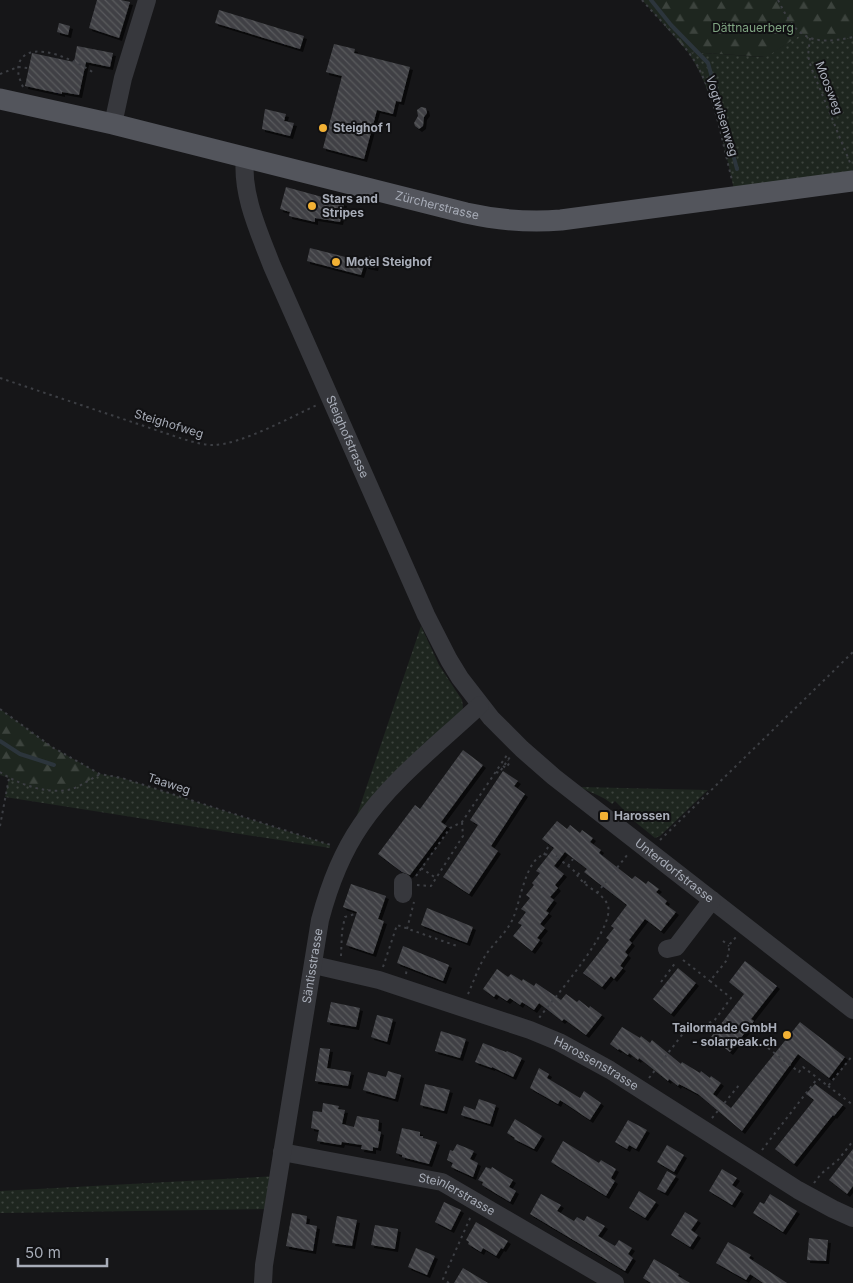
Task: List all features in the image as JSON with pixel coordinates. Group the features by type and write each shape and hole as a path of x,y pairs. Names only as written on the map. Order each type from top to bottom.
{"main road":[{"name":"Zürcherstrasse","path":"0,99 244,156 466,213 518,222 561,220 853,181"}],"street":[{"path":"113,124 123,78 147,0"},
{"name":"Steighofstrasse","path":"244,156 246,187 262,240 330,399 426,615 449,660 480,705"},
{"name":"Unterdorfstrasse","path":"480,705 516,743 641,850 712,900 853,1010"},
{"name":"Säntisstrasse","path":"263,1283 264,1265 320,920 333,878 345,851 361,824 388,792 480,705"},
{"path":"673,952 712,900"},
{"name":"Harossenstrasse","path":"314,965 379,980 542,1035 588,1057 805,1195 853,1218"},
{"name":"Steinlerstrasse","path":"282,1152 442,1182 615,1283"}],"path":[{"name":"Vogtwisenweg","path":"642,0 688,52 700,73 714,109 736,197"},
{"path":"778,0 792,23 802,34 810,38 830,41 853,37"},
{"name":"Moosweg","path":"810,38 808,56 811,68 853,170"},
{"path":"20,80 18,67 24,56 37,51 68,58 94,73"},
{"path":"0,74 18,67 28,68"},
{"name":"Steighofweg","path":"0,378 183,439 212,445 235,441 330,399"},
{"path":"597,893 853,652"},
{"name":"Taaweg","path":"0,709 52,747 100,774 122,778 345,851"},
{"path":"408,929 410,888 421,868 450,828 462,822 508,754"},
{"path":"496,772 499,773 511,756"},
{"path":"0,772 9,778 48,791 72,789 100,774"},
{"path":"0,826 9,778"},
{"path":"410,888 431,886 463,836 462,822"},
{"path":"468,996 483,960 514,918 531,867 548,847"},
{"path":"556,857 559,852"},
{"path":"537,1020 599,938 607,917 608,907 597,893 579,879 578,875 568,866 556,857 544,854"},
{"path":"568,866 573,859"},
{"path":"421,868 436,878"},
{"path":"578,875 581,870"},
{"path":"584,883 588,879"},
{"path":"340,963 345,916 354,914"},
{"path":"379,980 397,925 457,946"},
{"path":"710,982 727,960 730,946 745,925"},
{"path":"723,941 730,946"},
{"path":"640,1089 685,1031 714,1020 731,998 680,958 660,982"},
{"path":"768,1048 799,1072 803,1067 853,1105"},
{"path":"828,1086 853,1055"},
{"path":"753,1162 818,1078"},
{"path":"703,1130 740,1084"},
{"path":"805,1195 821,1174 838,1160 853,1141"},
{"path":"449,1283 443,1280 471,1216"}],"green space":[{"name":"Dättnauerberg","path":"642,0 853,0 853,37 821,40 802,34 766,57 688,52"},
{"path":"802,34 824,41 853,37 853,181 736,197 712,103 698,68 688,52 765,57"},
{"path":"421,626 439,665 462,700 462,712 356,818"},
{"path":"0,709 52,747 100,774 72,789 54,791 25,785 0,772"},
{"path":"100,774 122,778 330,845 330,848 5,797 9,778 72,789"},
{"path":"580,787 708,790 660,836 655,838 623,812 624,810 615,801 612,804"},
{"path":"278,1176 273,1209 0,1213 0,1191"}],"building":[{"path":"97,0 130,2 119,38 89,28"},
{"path":"219,10 304,36 300,49 215,23"},
{"path":"59,23 70,26 68,35 57,32"},
{"path":"334,44 355,49 354,53 410,67 401,102 396,101 393,114 377,110 364,159 323,148 342,76 326,72"},
{"path":"77,46 113,53 110,67 86,62 79,95 62,92 62,94 25,86 32,53 74,62"},
{"path":"421,107 426,108 427,113 424,117 423,126 419,129 414,123 418,116 417,110"},
{"path":"265,109 286,114 284,121 294,123 290,136 262,129"},
{"name":"Stars and Stripes","path":"286,187 344,203 340,222 315,218 315,222 289,216 290,212 280,209"},
{"name":"Motel Steighof","path":"310,248 365,262 361,275 307,261"},
{"path":"368,256 377,259 375,268 365,266"},
{"path":"463,750 483,765 441,822 447,826 410,875 402,872 378,854 415,805 420,809"},
{"path":"503,771 518,781 514,786 525,794 491,846 498,851 469,894 443,877 478,825 470,820"},
{"path":"557,821 567,829 570,825 580,833 582,830 593,838 590,842 601,850 599,853 632,879 635,876 646,884 648,881 659,889 656,892 667,901 665,904 676,912 661,931 645,919 629,940 632,943 625,952 628,955 620,966 623,968 614,979 611,976 602,987 583,973 609,940 606,938 614,928 611,926 627,905 584,872 587,869 565,852 554,866 564,874 555,885 558,888 550,897 554,900 546,911 549,913 540,924 545,928 537,938 540,940 532,951 513,936 522,925 518,923 526,912 521,909 530,898 526,895 540,873 536,871 554,848 542,839"},
{"path":"351,884 386,896 378,919 384,921 373,954 346,945 357,912 343,907"},
{"path":"427,908 473,927 467,943 421,925"},
{"path":"403,946 449,965 443,981 397,963"},
{"path":"745,961 777,986 751,1019 754,1021 730,1052 711,1037 744,994 729,982"},
{"path":"678,968 696,983 671,1014 653,999"},
{"path":"497,969 508,977 511,974 534,986 536,983 561,1000 566,994 577,1002 579,1000 589,1008 590,1006 602,1015 586,1035 564,1019 562,1021 539,1003 534,1010 522,1002 520,1005 510,998 507,1001 496,994 494,997 483,989"},
{"path":"331,1002 360,1008 356,1027 327,1022"},
{"path":"377,1015 393,1019 387,1042 371,1037"},
{"path":"800,1022 845,1057 829,1078 798,1054 742,1131 698,1094 679,1084 678,1086 669,1079 668,1081 639,1058 638,1060 629,1053 628,1055 610,1044 622,1027 640,1038 641,1036 650,1043 652,1040 681,1064 682,1062 700,1073 701,1071 721,1083 713,1094 731,1108"},
{"path":"441,1031 466,1039 460,1058 435,1051"},
{"path":"483,1043 522,1058 513,1077 492,1067 475,1062"},
{"path":"320,1048 330,1049 327,1068 351,1072 348,1086 315,1081"},
{"path":"539,1068 549,1074 547,1078 580,1098 584,1091 601,1103 590,1120 560,1100 558,1104 530,1088"},
{"path":"388,1071 401,1075 395,1099 363,1090 368,1072 386,1077"},
{"path":"425,1084 450,1090 444,1111 420,1105"},
{"path":"815,1084 843,1105 794,1164 775,1149 814,1100 806,1094"},
{"path":"479,1099 496,1105 490,1124 461,1115 464,1106 475,1110"},
{"path":"323,1103 339,1106 338,1109 345,1110 342,1124 354,1127 357,1116 379,1120 378,1131 381,1132 378,1148 373,1147 373,1151 361,1149 362,1145 342,1142 341,1145 317,1141 319,1130 311,1128 313,1111 322,1112"},
{"path":"515,1119 542,1136 534,1149 514,1139 507,1133"},
{"path":"628,1120 647,1130 636,1149 629,1145 627,1149 615,1142"},
{"path":"402,1128 420,1132 420,1136 423,1136 423,1138 437,1142 429,1164 402,1157 402,1155 396,1153"},
{"path":"563,1141 599,1163 601,1160 616,1169 611,1178 615,1181 606,1196 551,1162"},
{"path":"457,1144 474,1151 470,1159 478,1163 473,1177 451,1167 453,1163 447,1160 450,1150 453,1151"},
{"path":"667,1145 684,1155 674,1172 657,1162"},
{"path":"853,1149 853,1186 847,1194 829,1180"},
{"path":"486,1167 491,1169 492,1167 513,1180 509,1187 516,1191 510,1202 482,1185 483,1182 478,1180"},
{"path":"722,1169 737,1178 732,1185 741,1191 732,1205 709,1191"},
{"path":"667,1171 676,1176 665,1193 657,1189"},
{"path":"639,1191 656,1202 645,1218 629,1208"},
{"path":"541,1194 561,1205 557,1211 574,1221 577,1217 584,1221 587,1216 605,1226 598,1236 615,1246 619,1240 632,1248 628,1254 633,1258 625,1271 530,1214"},
{"path":"770,1194 797,1211 783,1232 753,1213 760,1202 764,1204"},
{"path":"444,1202 461,1210 451,1230 435,1222"},
{"path":"685,1212 698,1220 691,1230 698,1235 690,1247 671,1235"},
{"path":"292,1213 307,1216 306,1224 317,1226 313,1251 286,1246"},
{"path":"337,1216 357,1220 352,1246 332,1243"},
{"path":"476,1222 508,1241 496,1256 483,1248 481,1252 468,1244 469,1242 466,1240"},
{"path":"375,1225 398,1229 395,1249 371,1245"},
{"path":"809,1238 828,1240 826,1261 807,1260"},
{"path":"728,1242 751,1255 749,1258 787,1283 763,1283 750,1274 746,1280 716,1263"},
{"path":"416,1248 435,1256 427,1275 408,1267"},
{"path":"654,1259 690,1283 651,1283 643,1278"},
{"path":"463,1268 488,1283 454,1283"}],"waterway":[{"path":"651,0 671,25 708,63 737,169"},
{"path":"0,741 20,754 54,765"}],"place":[{"name":"Steighof 1","path":"323,128"},
{"name":"Stars and Stripes","path":"312,206"},
{"name":"Motel Steighof","path":"336,262"},
{"name":"Harossen","path":"604,816"},
{"name":"Tailormade GmbH - solarpeak.ch","path":"787,1035"}]}
